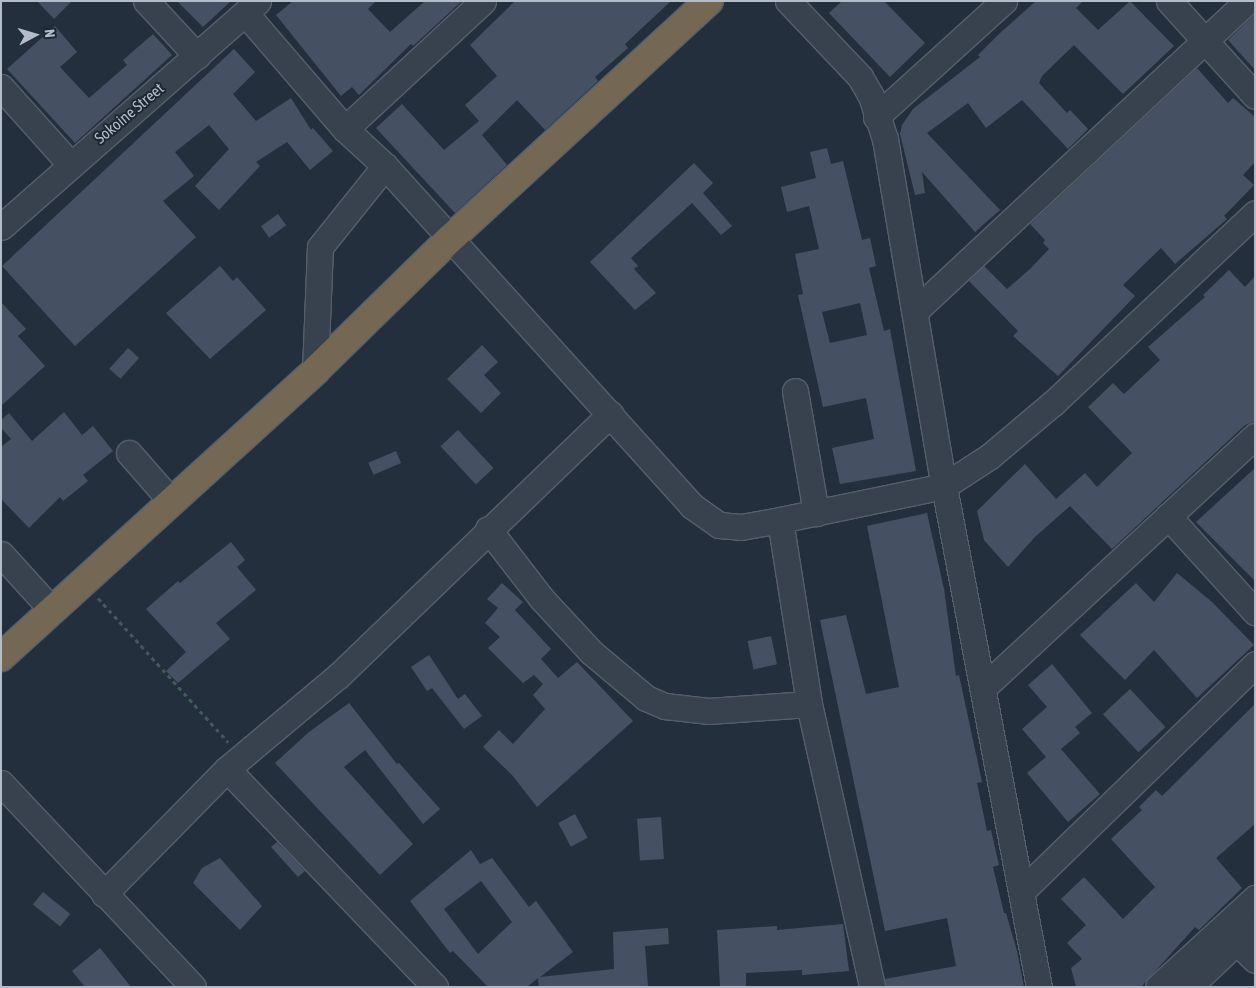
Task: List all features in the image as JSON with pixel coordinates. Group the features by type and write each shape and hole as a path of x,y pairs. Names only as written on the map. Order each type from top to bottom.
{"highway":[{"path":"1,657 315,371 450,238 709,1"}],"street":[{"path":"146,1 197,56"},
{"path":"345,129 483,1"},
{"path":"788,1 860,77 870,96 876,118 885,139 944,486 985,686 1039,987"},
{"path":"876,118 1004,1"},
{"path":"1169,1 1255,96"},
{"path":"915,311 1248,1"},
{"path":"252,8 345,129 385,166 692,506 720,525 741,527 944,486 990,456 1053,403 1255,213"},
{"name":"Sokoine Street","path":"1,227 70,164 252,8"},
{"path":"1,87 70,164"},
{"path":"315,371 320,247 385,166"},
{"path":"795,391 816,513"},
{"path":"104,894 235,763 338,676 488,529 610,414"},
{"path":"985,686 1255,436"},
{"path":"129,453 172,501"},
{"path":"1168,516 1255,612"},
{"path":"780,520 809,704 872,987"},
{"path":"488,529 542,599 591,652 646,698 665,706 708,712 809,704"},
{"path":"1,554 52,610"},
{"path":"1023,890 1255,664"},
{"path":"235,763 435,987"},
{"path":"1,783 193,987"},
{"path":"1189,987 1230,935 1255,898"},
{"path":"1158,987 1230,935 1255,924"},
{"path":"1230,935 1255,960"}],"path":[{"path":"83,581 235,763"}],"building":[{"path":"37,1 72,1 54,19"},
{"path":"177,1 231,1 203,27"},
{"path":"293,1 376,1 368,9 390,32 425,1 462,1 413,46 411,44 359,95 352,87 341,96 276,15"},
{"path":"515,1 671,1 625,44 628,48 595,77 598,81 545,130 517,100 482,135 507,165 455,213 376,128 402,104 444,150 479,121 465,105 497,76 470,45"},
{"path":"842,1 884,1 925,43 890,77 829,13"},
{"path":"1036,1 1083,1 1076,8 1098,30 1130,1 1174,46 1123,94 1074,45 1042,76 1039,83 1067,113 1070,110 1088,129 1068,149 1022,100 986,128 968,103 927,133 1000,210 975,232 922,172 925,193 915,195 900,134 902,125 913,109 980,57 978,55"},
{"path":"1255,14 1255,70 1228,40"},
{"path":"55,26 77,52 60,67 89,98 127,65 123,60 153,34 172,55 75,143 7,69"},
{"path":"234,49 255,72 233,94 256,121 291,98 311,130 313,128 333,151 310,170 287,142 256,162 260,166 219,210 195,186 229,149 209,125 175,152 194,176 163,201 196,237 75,346 2,266"},
{"path":"1197,68 1228,103 1233,98 1255,117 1255,162 1243,175 1254,185 1224,216 1227,219 1175,264 1161,248 1123,285 1135,296 1058,376 1013,336 1018,331 969,281 984,266 1007,289 1030,269 1049,249 1043,243 1045,240 1030,224"},
{"path":"827,148 831,164 843,161 862,240 870,238 876,266 869,268 884,331 890,329 916,471 840,484 832,448 874,439 866,398 823,407 798,295 803,294 795,254 819,249 809,206 787,212 781,187 816,178 810,152","holes":["860,303 867,335 830,343 822,312"]},
{"path":"694,163 713,183 703,193 732,226 721,235 692,203 631,258 638,266 634,269 656,293 635,310 590,262"},
{"path":"278,214 286,225 269,238 261,226"},
{"path":"220,266 233,281 237,277 266,310 210,359 166,313"},
{"path":"1229,270 1245,287 1255,276 1255,422 1245,425 1112,549 1070,506 1035,537 1008,567 984,540 977,511 1025,464 1056,499 1085,473 1097,487 1132,453 1088,407 1113,383 1124,394 1160,360 1148,347 1205,297 1203,295"},
{"path":"1,302 26,329 18,336 45,366 1,406"},
{"path":"482,345 498,362 484,375 501,393 481,413 447,379"},
{"path":"128,348 139,358 120,379 109,369"},
{"path":"64,412 82,435 93,426 113,451 83,475 88,481 63,501 60,497 29,528 1,499 1,447 11,439 1,428 1,420 9,413 32,441"},
{"path":"458,430 493,468 476,484 440,446"},
{"path":"396,451 401,463 373,475 368,463"},
{"path":"1255,468 1255,581 1196,522"},
{"path":"927,513 944,589 956,676 959,675 982,782 977,783 987,831 991,830 999,865 993,867 1004,913 1006,913 1017,951 1024,987 886,987 885,979 956,966 947,918 885,931 820,620 846,615 866,694 899,687 867,526"},
{"path":"231,542 245,560 237,567 256,590 216,623 230,639 178,683 166,671 186,652 146,609 178,581 180,583"},
{"path":"1177,573 1212,602 1254,645 1197,698 1154,650 1125,680 1080,635 1136,583 1154,602"},
{"path":"502,583 523,602 515,610 551,649 541,659 558,678 577,662 633,721 537,807 512,775 483,747 499,730 513,744 545,709 533,695 543,684 534,675 523,683 488,648 500,637 485,623 498,608 487,599"},
{"path":"771,636 777,664 754,669 748,641"},
{"path":"429,655 458,699 465,694 482,716 464,729 432,688 427,691 411,667"},
{"path":"1052,664 1092,713 1075,727 1080,733 1061,749 1100,794 1068,822 1027,773 1046,757 1022,729 1047,707 1028,685"},
{"path":"1130,689 1165,727 1138,752 1103,714"},
{"path":"349,703 397,764 399,763 440,809 423,824 365,750 344,767 413,844 380,875 275,763 309,732"},
{"path":"1255,704 1255,824 1216,858 1242,888 1199,930 1195,927 1141,987 1076,987 1071,968 1082,959 1067,943 1086,925 1061,899 1084,877 1123,919 1155,887 1111,839 1142,810 1139,807 1156,790 1162,796"},
{"path":"575,814 588,838 571,847 558,823"},
{"path":"661,817 664,859 640,861 637,819"},
{"path":"277,842 305,871 298,877 271,847"},
{"path":"471,850 480,864 492,858 529,907 536,901 573,952 540,977 614,969 613,932 668,928 669,944 645,946 648,987 539,987 538,978 527,987 488,987 453,951 450,953 410,901","holes":["481,881 512,922 478,954 444,909"]},
{"path":"220,858 262,906 240,930 193,883 202,868"},
{"path":"43,892 70,914 60,926 33,904"},
{"path":"843,924 849,971 802,975 802,970 746,973 746,987 720,987 717,930 777,926 777,930"},
{"path":"100,948 131,987 85,987 72,971"}]}
